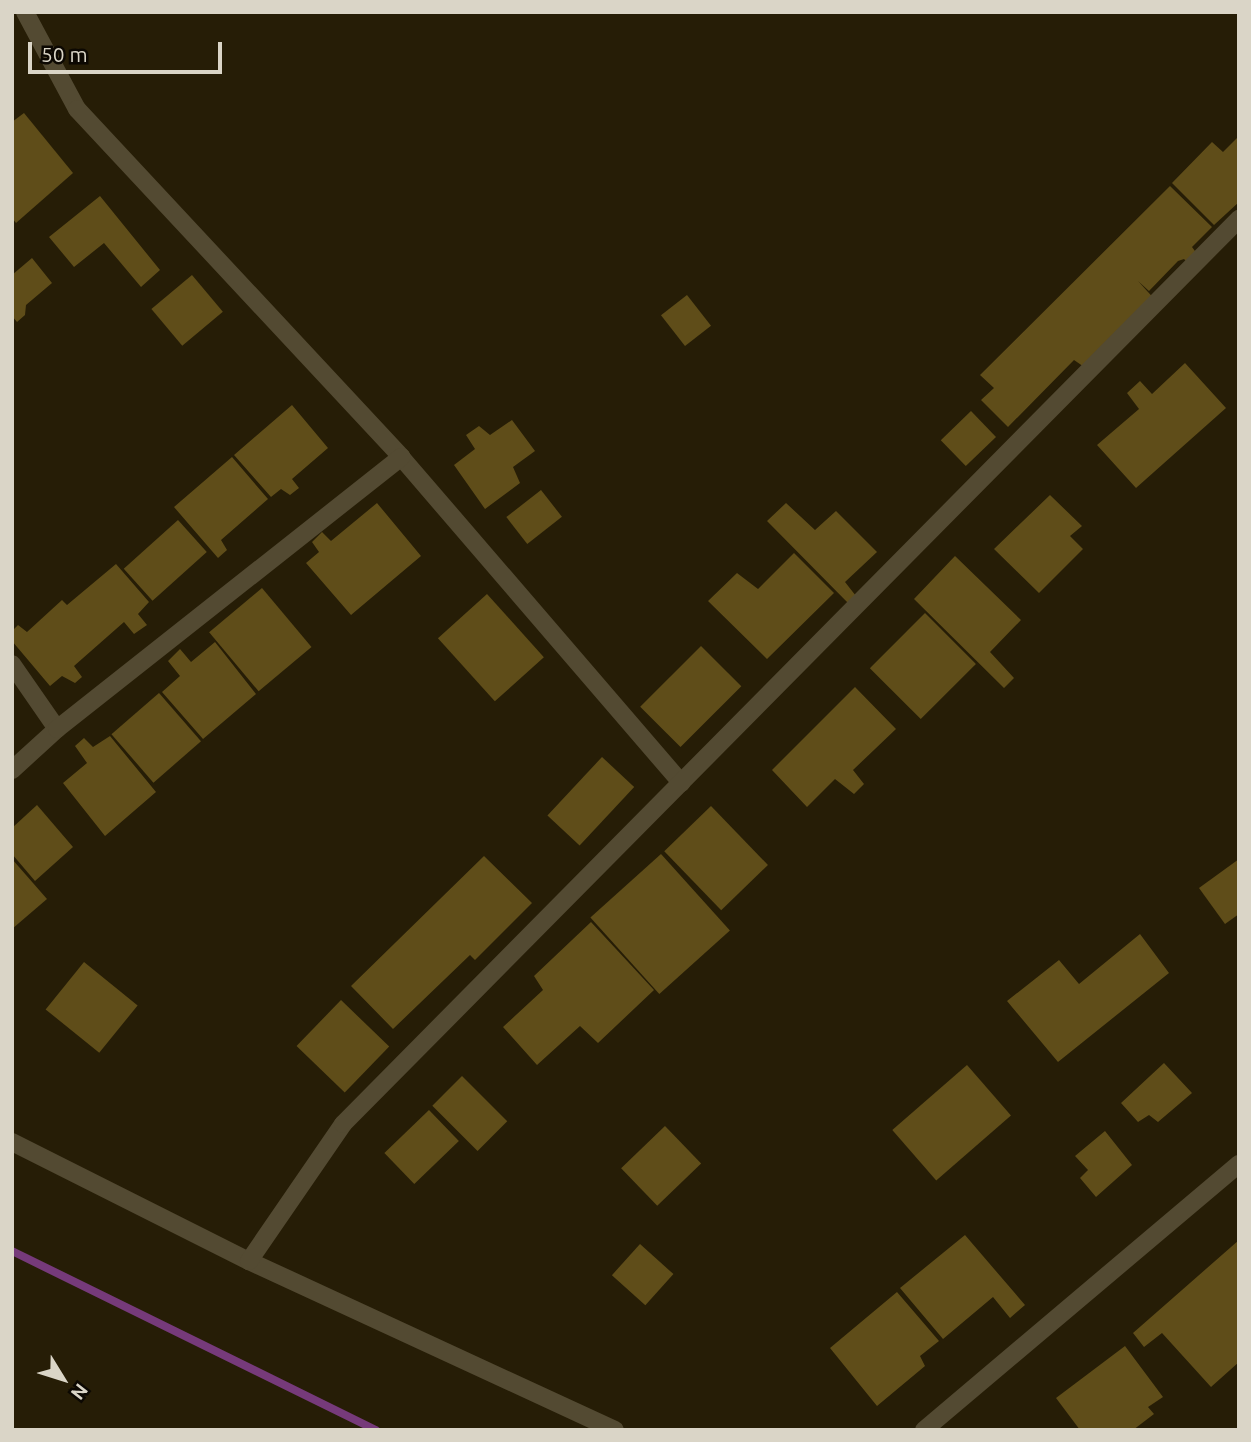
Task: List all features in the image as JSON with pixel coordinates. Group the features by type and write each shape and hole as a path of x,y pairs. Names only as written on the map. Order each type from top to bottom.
{"street":[{"path":"25,12 77,109 401,457 681,783"},
{"path":"249,1261 343,1124 1239,219"},
{"path":"12,770 57,729 401,457"},
{"path":"12,664 57,729"},
{"path":"12,1142 249,1261 614,1430"},
{"path":"924,1430 1239,1164"}],"building":[{"path":"24,113 73,173 16,223 12,218 12,122"},
{"path":"1239,136 1239,202 1214,225 1172,183 1212,142 1223,152"},
{"path":"1170,186 1212,227 1192,247 1203,262 1195,270 1184,259 1178,261 1149,291 1138,281 1158,303 1090,371 1074,360 1008,427 981,400 994,388 980,375"},
{"path":"100,196 160,270 141,287 104,243 74,267 49,237"},
{"path":"32,258 52,283 26,305 25,315 17,322 12,316 12,275"},
{"path":"192,275 223,312 182,346 151,309"},
{"path":"687,295 711,326 685,346 661,315"},
{"path":"1185,363 1226,408 1136,488 1097,445 1139,409 1127,393 1140,381 1152,394"},
{"path":"292,405 328,448 292,479 299,488 290,495 281,489 271,497 234,455"},
{"path":"971,411 996,437 966,466 941,440"},
{"path":"512,420 535,451 513,467 520,483 485,509 454,465 475,449 466,435 479,426 490,435"},
{"path":"232,457 268,499 221,540 227,550 218,558 174,507"},
{"path":"541,490 562,517 527,544 506,517"},
{"path":"1050,495 1082,526 1070,536 1083,549 1039,593 994,549"},
{"path":"377,503 421,556 351,615 306,563 319,552 312,542 322,532 331,541"},
{"path":"786,503 815,530 836,511 877,552 845,582 856,596 849,604 767,521"},
{"path":"178,520 207,552 153,601 124,569"},
{"path":"794,553 834,593 767,659 708,601 737,573 758,589"},
{"path":"955,556 1021,620 990,652 1014,678 1004,688 914,599"},
{"path":"116,564 149,602 138,614 147,625 134,634 124,622 74,666 82,677 75,683 62,676 50,686 12,641 12,631 18,625 27,632 62,600 67,605"},
{"path":"262,588 311,647 259,691 209,632"},
{"path":"487,594 544,657 495,701 438,638"},
{"path":"925,613 976,664 921,719 870,668"},
{"path":"215,642 256,694 203,739 162,692 180,676 168,661 180,649 191,662"},
{"path":"701,646 741,686 680,747 640,707"},
{"path":"855,687 896,729 853,770 864,784 854,794 835,779 807,807 772,770"},
{"path":"159,693 201,741 153,783 111,734"},
{"path":"110,736 156,792 105,836 63,783 87,763 75,746 84,738 93,747"},
{"path":"602,757 634,787 580,846 547,816"},
{"path":"37,805 73,847 35,881 12,854 12,828"},
{"path":"711,806 768,865 721,910 664,851"},
{"path":"661,854 730,931 659,994 590,918"},
{"path":"484,856 532,903 475,960 470,955 393,1029 351,986"},
{"path":"12,859 47,899 12,929"},
{"path":"1239,859 1239,914 1225,924 1199,888"},
{"path":"591,922 654,990 598,1043 580,1026 537,1065 503,1027 543,990 534,976"},
{"path":"1140,934 1169,973 1058,1062 1007,1001 1059,960 1079,984"},
{"path":"84,962 138,1005 99,1053 46,1009"},
{"path":"341,1000 389,1047 345,1093 297,1046"},
{"path":"1164,1063 1192,1093 1158,1122 1149,1115 1138,1122 1121,1103"},
{"path":"967,1065 1011,1116 936,1181 892,1130"},
{"path":"462,1076 507,1121 478,1151 432,1106"},
{"path":"429,1110 459,1141 414,1184 384,1153"},
{"path":"665,1126 701,1163 657,1206 621,1168"},
{"path":"1105,1131 1132,1165 1096,1197 1080,1178 1088,1170 1075,1156"},
{"path":"965,1235 1025,1305 1010,1318 993,1297 943,1339 900,1288"},
{"path":"1239,1240 1239,1362 1211,1387 1162,1333 1144,1347 1133,1333"},
{"path":"640,1244 673,1274 645,1305 612,1275"},
{"path":"897,1292 939,1341 920,1356 925,1366 877,1406 830,1348"},
{"path":"1125,1346 1163,1397 1148,1407 1154,1414 1133,1430 1080,1430 1056,1398"}],"waterway":[{"path":"12,1251 376,1430"}]}
